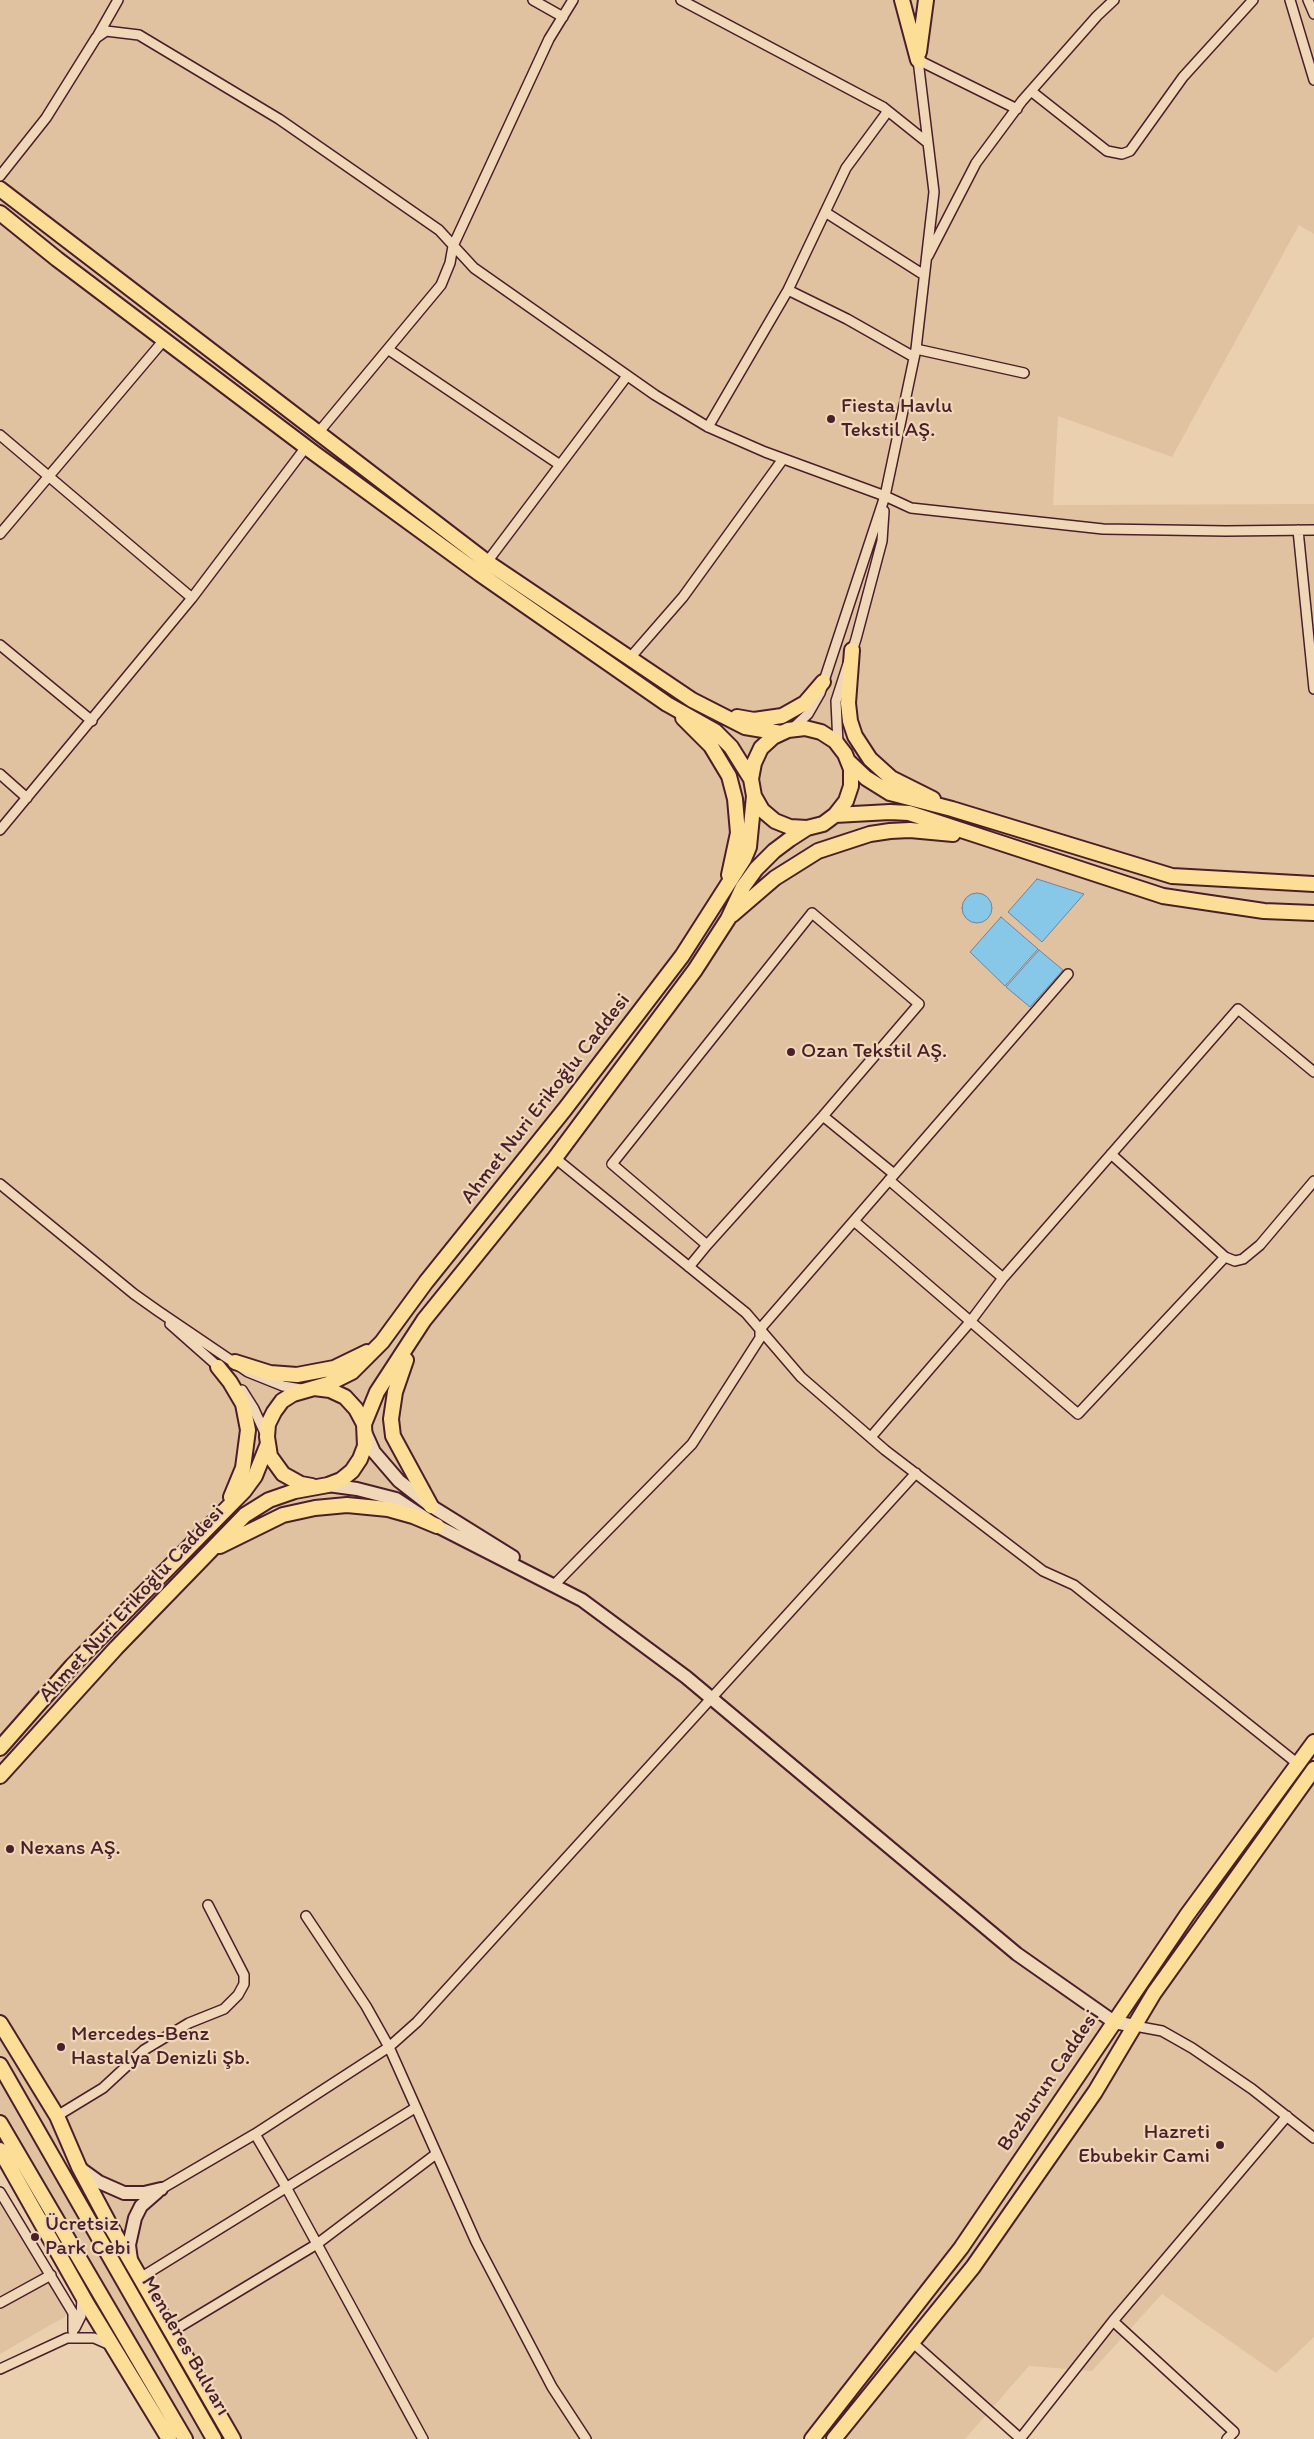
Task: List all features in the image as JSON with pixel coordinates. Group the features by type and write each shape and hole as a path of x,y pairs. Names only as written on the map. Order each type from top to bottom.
{"main road":[{"path":"902,0 918,60"},
{"path":"918,60 926,0"},
{"path":"0,190 487,562 630,659 714,713 745,727 786,732 805,728 821,732 838,744 851,769 851,786 846,801 835,815 823,824 807,828 790,827 775,821 762,810 754,796 751,779 754,763 761,748 786,732"},
{"path":"0,213 306,447 480,574 667,704 715,731 731,747 751,779"},
{"path":"852,650 848,703 850,721 855,736 870,759 891,778 952,809"},
{"path":"714,713 754,720 782,716 805,703 823,682"},
{"path":"667,704 711,746 729,776 735,799 738,833 734,860 724,890"},
{"path":"848,761 871,782 890,793 952,809 1172,876 1314,884"},
{"name":"Ahmet Nuri Erikoğlu Caddesi","path":"310,1389 328,1384 352,1372 382,1342 426,1282 565,1109 676,964 737,871 749,847 754,796"},
{"path":"835,815 890,812 909,813 1163,896 1264,911 1314,912"},
{"name":"Ahmet Nuri Erikoğlu Caddesi","path":"364,1428 377,1392 424,1320 556,1158 695,970 728,919 743,887 756,868 774,850 807,828"},
{"path":"728,919 775,878 795,864 818,851 842,842 870,834 910,830 981,838"},
{"path":"424,1320 400,1374 391,1419 393,1436 399,1451 431,1506"},
{"path":"235,1362 270,1373 310,1374 346,1363 382,1342"},
{"path":"218,1367 238,1393 243,1404 248,1430 246,1455 241,1478 222,1514"},
{"path":"310,1389 330,1390 345,1397 356,1409 364,1428 365,1446 360,1459 352,1471 341,1480 328,1485 312,1486 296,1482 283,1474 270,1456 267,1441 268,1424 274,1412 288,1397 310,1389"},
{"name":"Ahmet Nuri Erikoğlu Caddesi","path":"0,1748 72,1666 222,1514 256,1476 267,1441"},
{"name":"Ahmet Nuri Erikoğlu Caddesi","path":"0,1776 103,1662 245,1515 256,1507 312,1486"},
{"path":"207,1553 276,1518 315,1508 347,1506 388,1509 437,1526"},
{"name":"Bozburun Caddesi","path":"812,2439 961,2248 1187,1915 1277,1796 1314,1742"},
{"name":"Bozburun Caddesi","path":"834,2439 973,2267 1095,2092 1154,1994 1314,1769"},
{"path":"0,2022 57,2116 79,2167 140,2278 233,2439"},
{"name":"Menderes Bulvarı","path":"0,2065 214,2439"},
{"path":"0,2123 179,2433 185,2439"},
{"path":"0,2150 169,2439"},
{"path":"140,2278 159,2340"}],"street":[{"path":"0,176 46,118 118,0"},
{"path":"533,0 563,17"},
{"path":"318,433 389,350 441,285 450,263 453,246 549,39 573,0"},
{"path":"681,0 888,111 928,143"},
{"path":"926,260 976,163 1016,108 1097,16 1114,0"},
{"path":"1031,91 1107,150 1122,154 1130,151 1183,77 1253,0"},
{"path":"1290,0 1314,80"},
{"path":"1308,0 1314,14"},
{"path":"96,38 106,31 139,35 279,119 439,230 474,268 627,376 708,427 783,459 885,496 911,508 1103,529 1314,530"},
{"path":"918,60 1016,108"},
{"path":"786,732 812,708 823,682 885,496 915,352 934,192 918,60"},
{"path":"708,427 788,290 846,168 888,111"},
{"path":"825,212 924,275"},
{"path":"788,290 915,352 1024,373"},
{"path":"0,534 164,340"},
{"path":"389,350 560,465"},
{"path":"487,562 627,376"},
{"path":"0,435 192,598"},
{"path":"0,830 192,598 306,447"},
{"path":"630,659 683,597 783,459"},
{"path":"838,744 836,701 882,541 885,496"},
{"path":"1298,530 1314,689"},
{"path":"0,645 92,721"},
{"path":"0,774 27,798"},
{"path":"688,1267 823,1116 919,1004 812,913 612,1164 707,1245"},
{"path":"554,1585 692,1444 760,1338 760,1329 1068,974"},
{"path":"871,1437 970,1322 1003,1278 1238,1008 1314,1072"},
{"path":"823,1116 1003,1278"},
{"path":"1111,1154 1225,1257 1235,1261 1243,1259 1260,1245 1314,1181"},
{"path":"556,1158 746,1313 801,1377 871,1437 1043,1571 1074,1585 1298,1764"},
{"path":"0,1184 158,1311 218,1367 245,1395 267,1441"},
{"path":"854,1221 1078,1414 1225,1257"},
{"path":"158,1311 248,1372 293,1388 310,1389"},
{"path":"364,1428 374,1452 389,1472 431,1506 554,1585"},
{"path":"79,2167 99,2182 124,2193 144,2193 160,2188 255,2134 389,2047 417,2022 461,1975 916,1473"},
{"path":"328,1485 357,1488 396,1500 437,1526 582,1600 712,1698 1017,1954 1114,2022 1162,2031 1192,2048 1287,2116 1314,2138"},
{"path":"57,2116 104,2088 144,2050 189,2023 224,2009 238,1995 244,1984 244,1974 208,1905"},
{"path":"306,1916 366,2006 389,2047 476,2242 547,2378 586,2439"},
{"path":"140,2278 415,2108"},
{"path":"912,2342 1020,2439 1113,2321 1287,2116"},
{"path":"255,2134 286,2187 423,2439"},
{"path":"159,2340 316,2244 436,2154"},
{"path":"131,2261 129,2245 135,2218 141,2206 160,2188"},
{"path":"0,2192 73,2313 70,2334"},
{"path":"0,2303 51,2275"},
{"path":"0,2369 70,2334 81,2316 82,2293"},
{"path":"1113,2321 1234,2432 1226,2439"},
{"path":"70,2334 94,2338 106,2342 115,2348"}],"shaded area":[{"path":"0,0 1314,0 1314,234 1299,225 1172,457 1058,416 1053,505 1314,504 1314,2337 1276,2373 1162,2294 1092,2371 1029,2366 965,2439 179,2439 0,2139"},
{"path":"0,2200 68,2315 0,2354"}],"water":[{"path":"1037,879 1084,894 1042,942 1008,912"},
{"path":"977,893 988,897 992,908 988,919 977,923 966,919 962,908 966,897"},
{"path":"1001,917 1038,949 1005,986 970,952"},
{"path":"1039,950 1063,970 1030,1007 1006,987"}],"place":[{"name":"Fiesta Havlu Tekstil AŞ.","path":"831,419"},
{"name":"Ozan Tekstil AŞ.","path":"791,1052"},
{"name":"Nexans AŞ.","path":"10,1849"},
{"name":"Mercedes-Benz Hastalya Denizli Şb.","path":"61,2047"},
{"name":"Hazreti Ebubekir Cami","path":"1220,2145"},
{"name":"Ücretsiz Park Cebi","path":"35,2237"}]}
